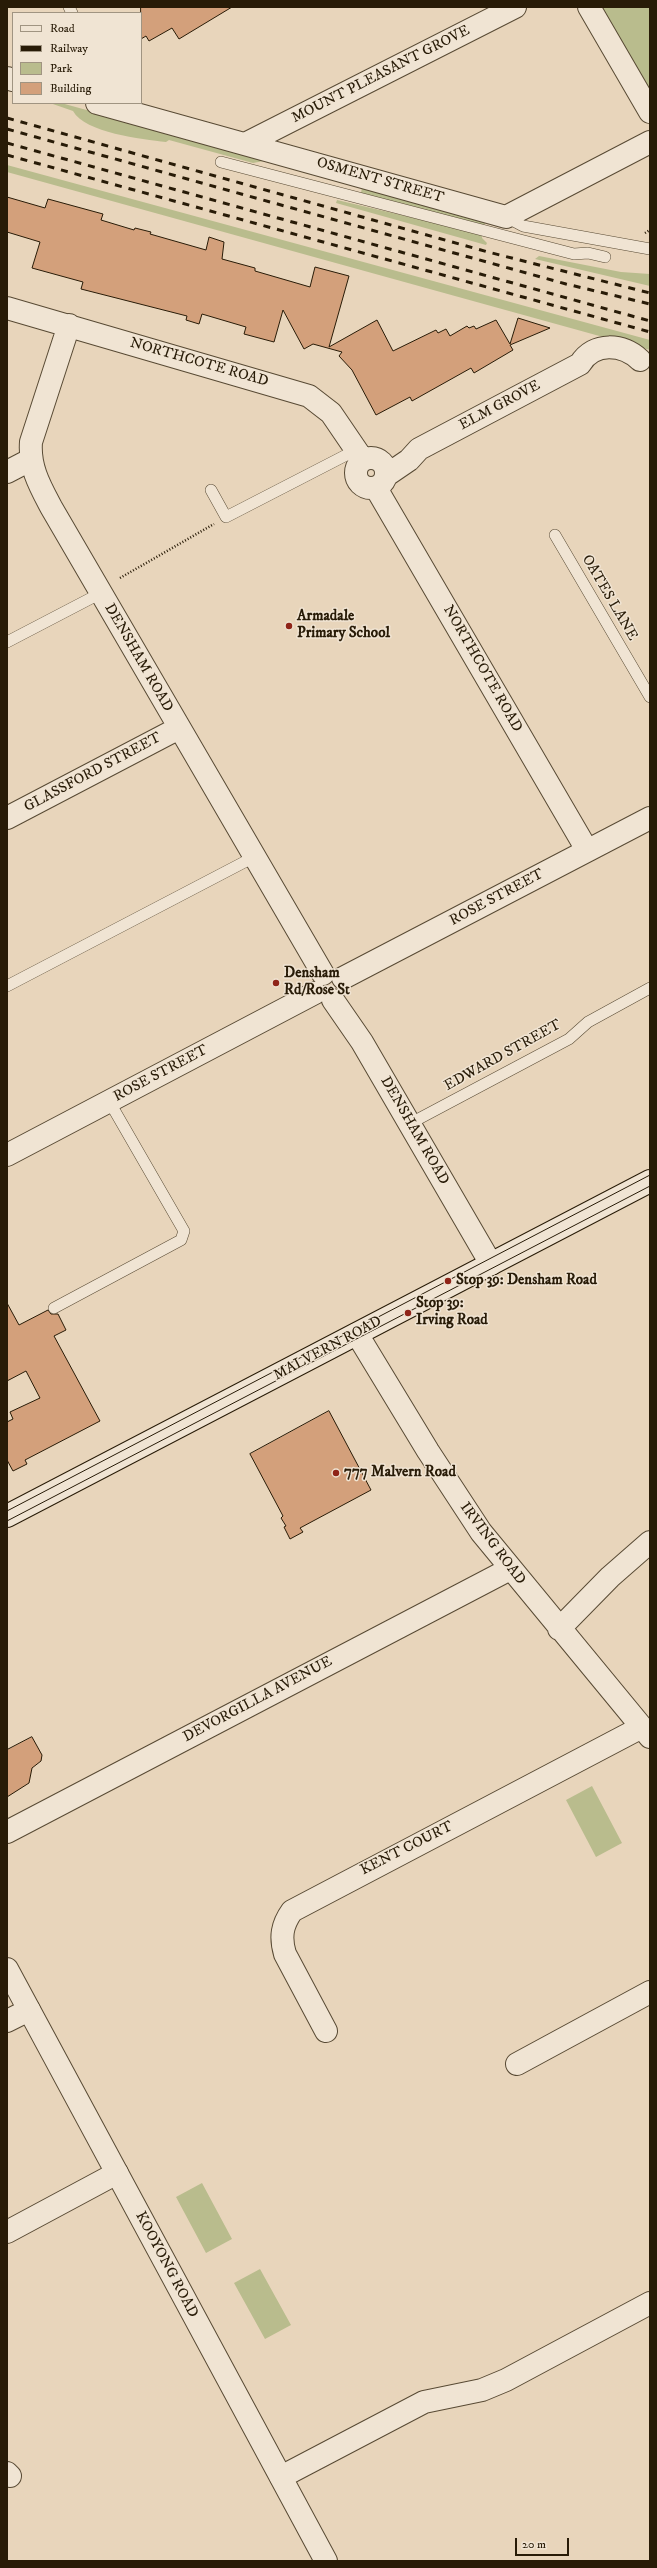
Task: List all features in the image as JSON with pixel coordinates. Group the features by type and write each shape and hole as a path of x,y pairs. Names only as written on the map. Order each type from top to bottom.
{"street":[{"name":"MOUNT PLEASANT GROVE","path":"247,143 515,7"},
{"path":"589,7 650,112"},
{"name":"OSMENT STREET","path":"110,105 506,217"},
{"path":"506,217 650,142"},
{"name":"NORTHCOTE ROAD","path":"7,308 309,396 331,413 373,466 587,850"},
{"path":"7,472 30,460 35,427 69,325"},
{"name":"ELM GROVE","path":"373,466 403,451 419,449 580,364 591,365 610,354 630,351 645,361"},
{"name":"DENSHAM ROAD","path":"30,460 45,495 101,593 491,1264"},
{"name":"GLASSFORD STREET","path":"7,818 179,728"},
{"name":"ROSE STREET","path":"7,1155 650,818"},
{"name":"MALVERN ROAD","path":"7,1516 650,1181"},
{"name":"IRVING ROAD","path":"357,1334 455,1494 510,1569 646,1732"},
{"path":"559,1629 610,1577 650,1542"},
{"name":"DEVORGILLA AVENUE","path":"7,1832 510,1569"},
{"name":"KENT COURT","path":"326,2031 284,1954 281,1943 285,1920 292,1911 646,1732"},
{"name":"KOOYONG ROAD","path":"7,1969 326,2561"},
{"path":"517,2064 650,1992"},
{"path":"7,2021 29,2010"},
{"path":"7,2232 117,2173"},
{"path":"281,2477 424,2402 482,2390 506,2380 650,2303"}],"lane":[{"path":"221,162 574,254 588,253 606,257"},
{"path":"506,217 523,226 650,249"},
{"path":"588,253 591,238"},
{"path":"211,490 226,517 373,466"},
{"name":"OATES LANE","path":"555,535 650,697"},
{"path":"7,642 101,593"},
{"path":"7,986 254,856"},
{"name":"EDWARD STREET","path":"410,1124 569,1039 588,1022 650,988"},
{"path":"54,1308 181,1240 184,1231 109,1101"}],"path":[{"path":"120,578 226,517"}],"green space":[{"path":"601,7 650,7 650,92"},
{"path":"53,104 65,104 269,160 253,163 169,140 166,142 115,134 89,125 79,119 73,111"},
{"path":"7,165 650,340 650,350 7,172"},
{"path":"362,186 486,220 484,226 361,194"},
{"path":"337,200 482,234 482,238 487,243 486,245 336,203"},
{"path":"539,256 621,272 650,274 650,286 535,259"},
{"path":"592,1786 622,1843 596,1857 566,1800"},
{"path":"202,2183 232,2239 206,2253 176,2197"},
{"path":"260,2269 291,2325 265,2339 234,2283"}],"building":[{"path":"141,7 232,7 179,39 172,28 149,41 146,36 142,38"},
{"path":"7,197 45,208 48,199 103,214 101,220 134,230 135,228 151,232 150,234 206,250 209,237 224,242 222,259 255,268 255,271 310,287 315,267 349,276 329,347 377,320 393,351 436,330 438,333 446,329 450,336 467,326 469,328 474,326 476,329 496,320 510,344 518,318 550,328 510,345 513,350 474,373 471,368 412,401 410,397 376,415 352,370 339,356 342,352 313,344 304,349 283,310 274,342 244,334 246,327 202,314 199,324 186,320 187,316 81,289 83,282 32,268 40,242 7,232"},
{"path":"7,1303 19,1325 48,1310 51,1314 58,1314 66,1330 54,1336 100,1421 25,1460 27,1464 13,1471 7,1460 7,1422 13,1419 10,1412 40,1398 26,1371 7,1381"},
{"name":"777 Malvern Road","path":"329,1411 371,1490 300,1528 303,1532 290,1539 284,1527 286,1526 281,1518 283,1516 250,1454"},
{"path":"32,1737 42,1755 41,1761 32,1768 29,1783 7,1797 7,1750"}],"tram line":[{"path":"7,1511 650,1175"},
{"path":"7,1521 650,1186"}],"railway":[{"path":"7,118 488,252 650,293"},
{"path":"7,129 566,284 650,304"},
{"path":"7,143 650,321"},
{"path":"7,155 650,332"}],"place":[{"name":"Armadale Primary School","path":"289,626"},
{"name":"Densham Rd/Rose St","path":"276,983"},
{"name":"Stop 39: Densham Road","path":"448,1281"},
{"name":"Stop 39: Irving Road","path":"408,1313"},
{"name":"777 Malvern Road","path":"336,1473"}]}
